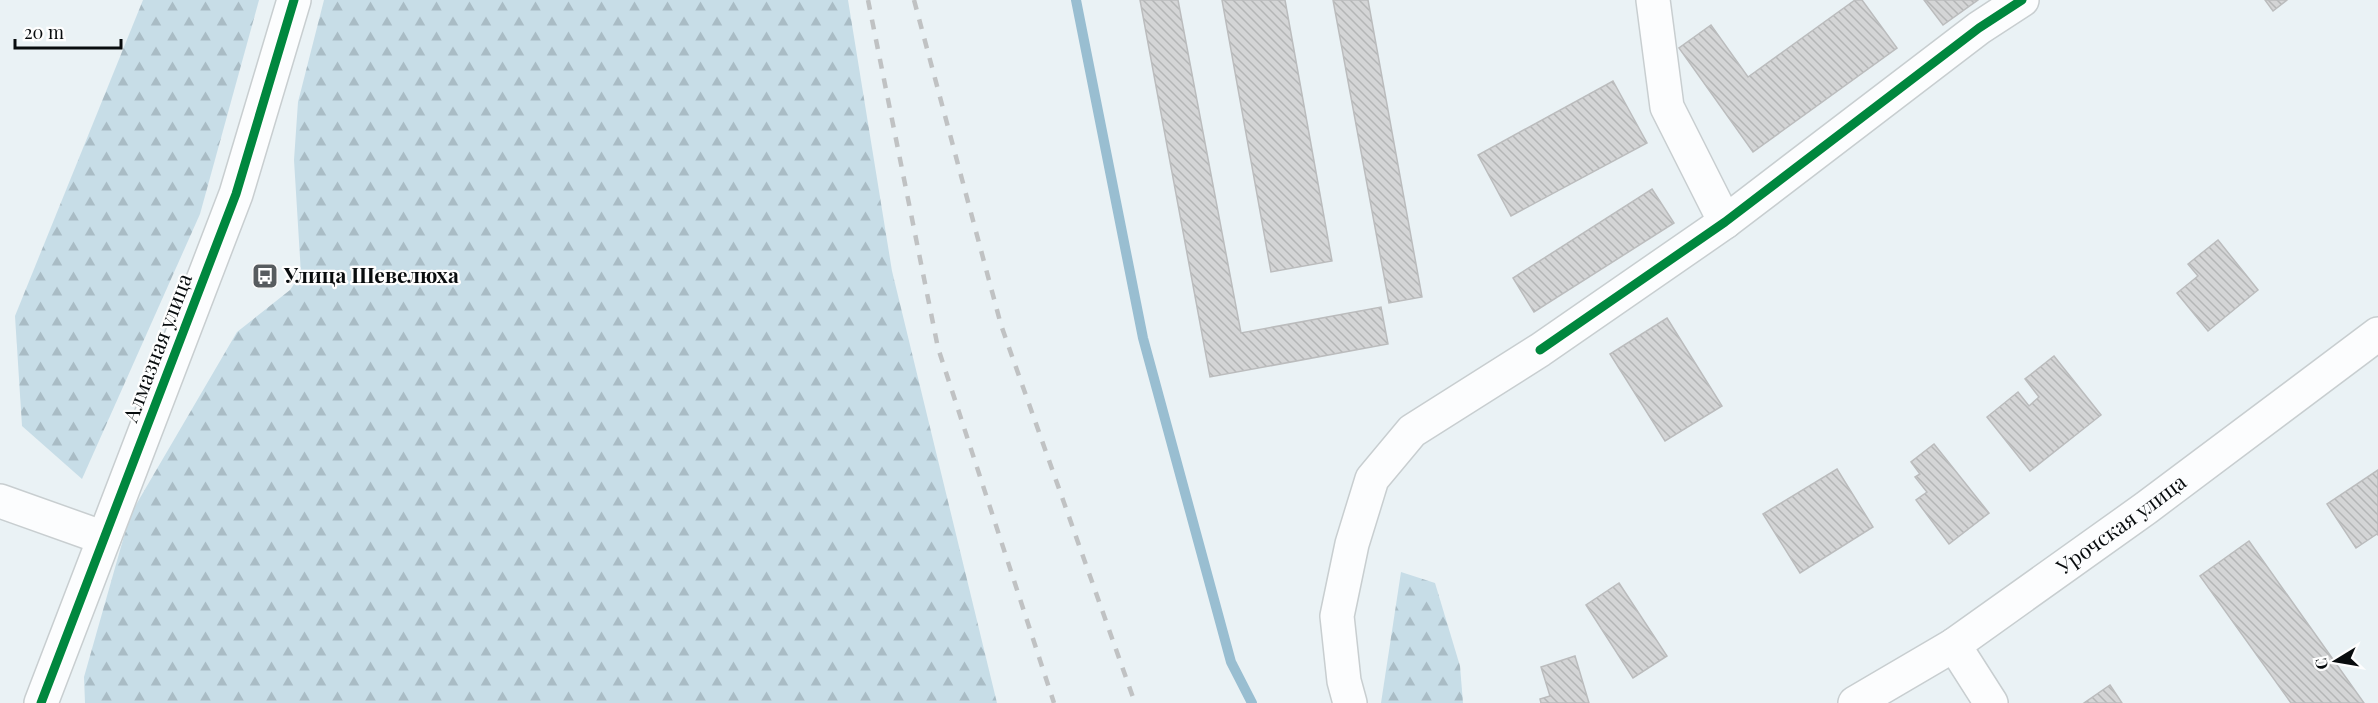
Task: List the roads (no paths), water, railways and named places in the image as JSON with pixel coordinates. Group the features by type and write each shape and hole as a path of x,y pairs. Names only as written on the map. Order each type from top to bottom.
{"street":[{"name":"Алмазная улица","path":"41,703 236,194 294,0"},
{"path":"1653,0 1667,106 1725,222"},
{"path":"1350,703 1344,681 1337,615 1352,544 1372,479 1412,431 1540,350 1725,222 1979,28 2022,0"},
{"name":"Урочская улица","path":"1855,703 1954,645 2146,508 2378,334"},
{"path":"0,501 104,538"},
{"path":"1954,645 1991,703"}],"waterway":[{"path":"1076,0 1143,338 1231,662 1252,703"}],"railway":[{"path":"868,0 938,348 1054,703"},
{"path":"914,0 1001,325 1135,703"}],"place":[{"name":"Улица Шевелюха","path":"265,276"}]}
